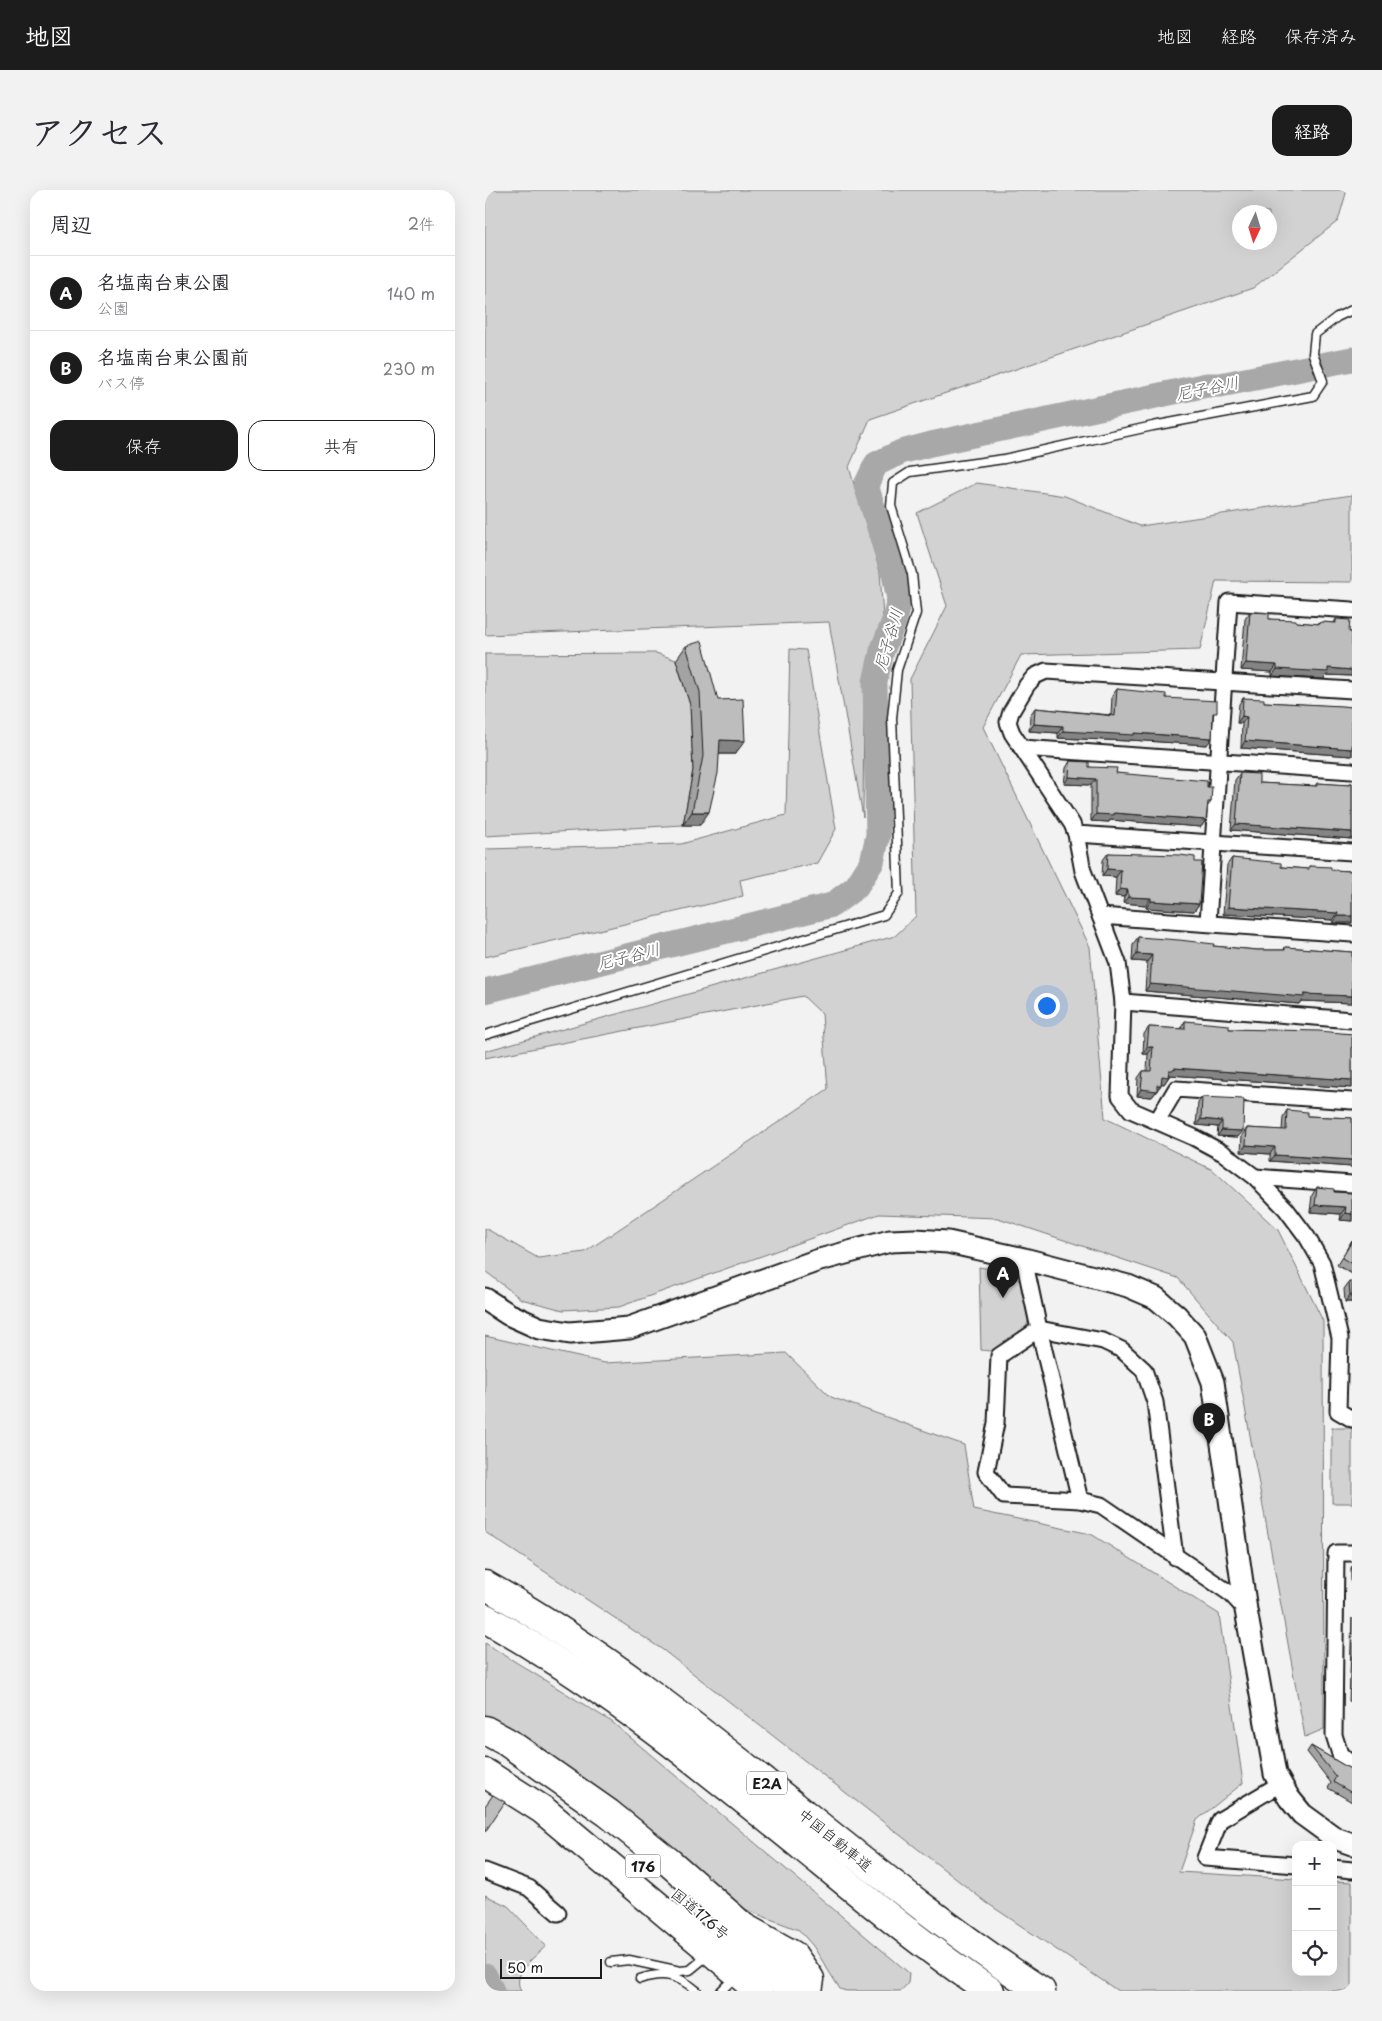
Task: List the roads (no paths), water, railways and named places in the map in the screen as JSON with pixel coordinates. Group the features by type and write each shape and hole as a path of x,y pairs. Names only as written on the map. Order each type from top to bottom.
{"highway":[{"name":"中国自動車道","path":"485,1585 585,1647 651,1693 907,1896 985,1955 1041,1991"},
{"name":"中国自動車道","path":"485,1618 571,1670 635,1715 888,1916 990,1991"},
{"path":"485,1730 507,1742 608,1813 670,1863 743,1927 793,1955 810,1979 808,1991"},
{"name":"国道176号","path":"485,1749 582,1815 795,1991"},
{"name":"国道176号","path":"485,1773 543,1810 759,1991"},
{"path":"485,1792 512,1808 701,1961 729,1988"}],"street":[{"path":"1208,922 1229,602 1352,610"},
{"path":"1352,690 1046,671 1035,676 1027,685 1008,722 1022,748 1076,834 1083,871 1118,963 1123,1002 1120,1096 1131,1110 1223,1153 1255,1177 1286,1209 1307,1237 1322,1263 1340,1338 1338,1411 1352,1419"},
{"path":"1022,748 1352,772"},
{"path":"1076,834 1352,852"},
{"path":"1100,916 1208,922 1352,934"},
{"path":"1123,1002 1352,1020"},
{"path":"1157,1121 1176,1089 1352,1101"},
{"path":"1255,1177 1352,1184"},
{"path":"485,1299 507,1314 539,1328 570,1333 602,1332 629,1328 816,1261 891,1241 948,1242 1024,1259 1128,1286 1155,1298 1177,1316 1195,1336 1213,1382 1246,1610 1271,1762 1280,1784 1302,1814 1335,1838 1352,1844"},
{"path":"1024,1259 1080,1500"},
{"path":"1175,1557 1155,1402 1144,1370 1122,1350 1103,1341 1039,1329 999,1356 996,1422 986,1472 1004,1496 1080,1500 1101,1505 1175,1557 1231,1594 1246,1610"},
{"path":"1352,1553 1336,1554 1334,1735 1341,1754 1352,1765"},
{"path":"1280,1784 1220,1820 1205,1858 1292,1865"},
{"path":"1337,1868 1352,1870"},
{"path":"485,1871 529,1888 558,1913"}],"lane":[{"path":"485,1035 884,915 899,893 892,718 896,679 897,670 916,613 912,574 891,506 893,483 910,472 1005,459 1153,426 1313,396 1323,381 1313,354 1315,334 1337,317 1352,310"},
{"path":"611,1962 629,1960 680,1971 690,1970 701,1961"},
{"path":"640,1979 655,1974 671,1976 686,1982 697,1991"}],"waterway":[{"name":"尼子谷川","path":"485,991 832,905 856,887 872,862 878,835 875,682 882,651 894,621 899,599 894,575 866,485 876,464 901,452 931,444 1207,385 1220,385 1352,359"},
{"path":"485,1976 492,1991"}],"place":[{"name":"名塩南台東公園","path":"1003,1298"},
{"name":"名塩南台東公園前","path":"1209,1444"}]}
